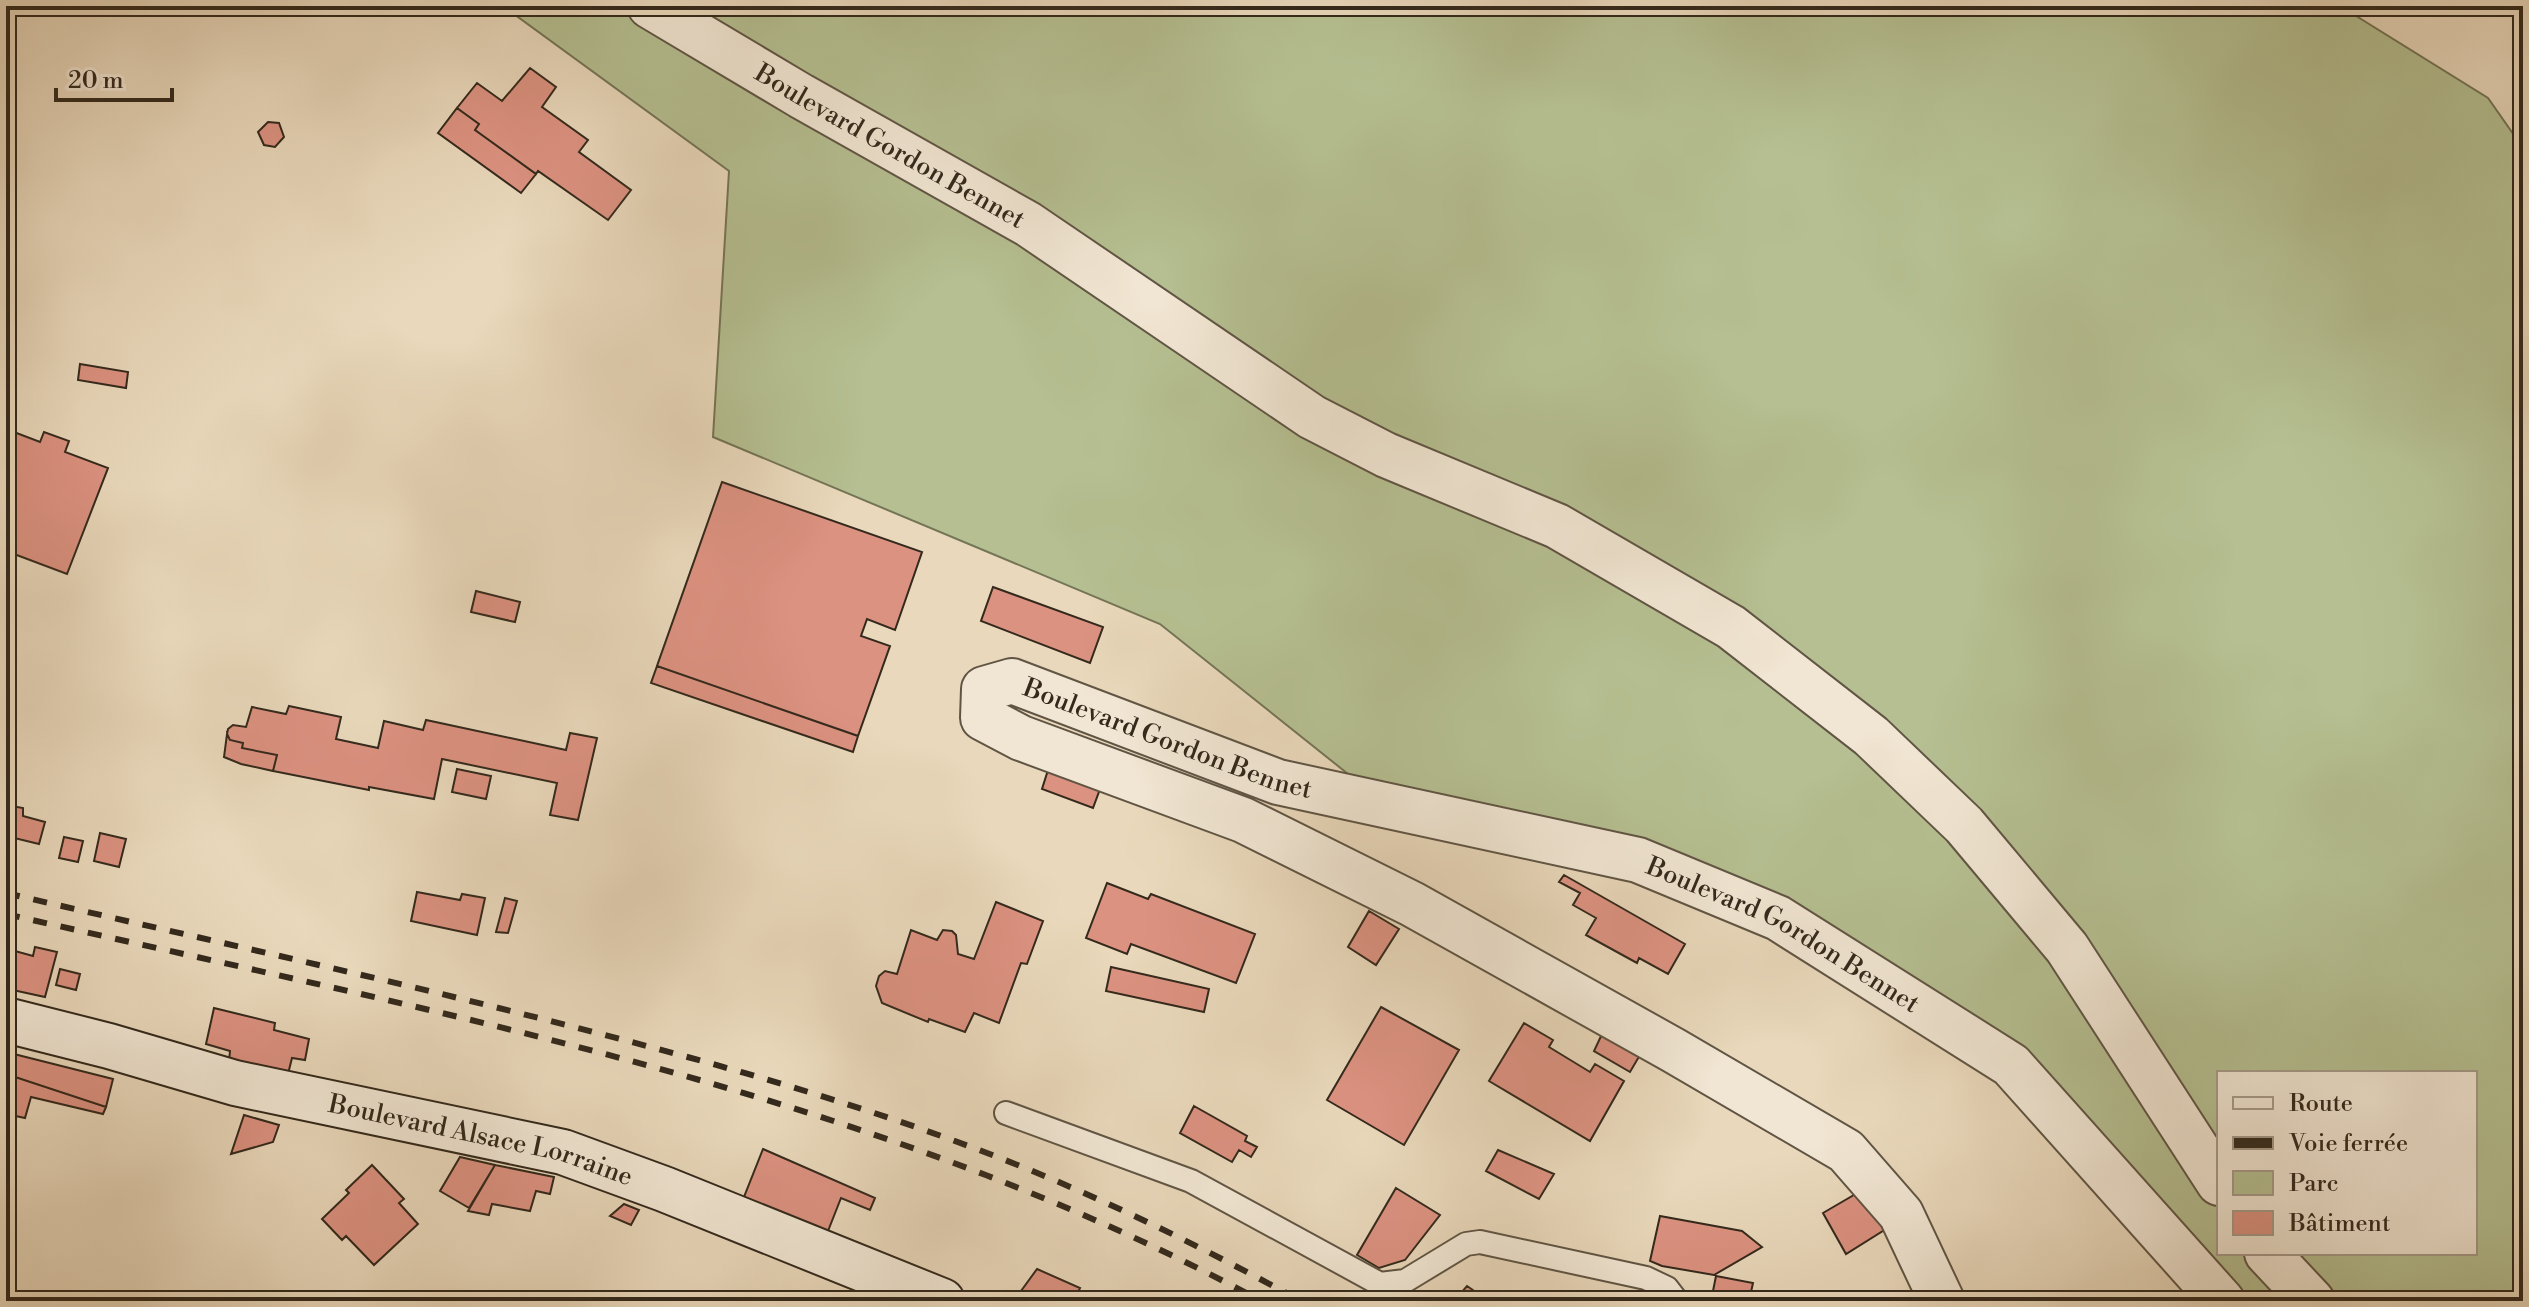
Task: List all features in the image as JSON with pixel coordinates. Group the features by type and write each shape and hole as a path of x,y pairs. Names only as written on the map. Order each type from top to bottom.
{"street":[{"name":"Boulevard Gordon Bennet","path":"650,6 814,104 1028,224 1312,417 1386,455 1557,526 1731,627 1871,736 1964,825 2067,948 2217,1180"},
{"name":"Boulevard Gordon Bennet","path":"1942,1301 1901,1214 1846,1151 1412,904 1243,820 1021,738 996,725 983,718 984,689 1012,681 1278,782 1638,860 1778,918 2011,1065 2222,1301"},
{"name":"Boulevard Alsace Lorraine","path":"6,1020 235,1083 563,1152 664,1189 942,1301"},
{"path":"2269,1255 2312,1301"}],"lane":[{"path":"1006,1113 1191,1181 1380,1284 1405,1281 1466,1244 1480,1242 1646,1278 1667,1288 1677,1301"}],"green space":[{"path":"503,6 2340,6 2488,98 2523,148 2523,1301 2210,1301 1993,1066 1771,930 1608,866 1417,829 1160,624 713,437 729,171"}],"building":[{"path":"530,68 556,87 542,107 588,140 579,152 631,190 608,220 475,130 479,124 457,108 477,83 502,101"},
{"path":"457,108 479,124 475,130 536,174 521,193 438,133"},
{"path":"268,122 279,123 284,137 275,147 264,145 258,132"},
{"path":"80,364 128,372 126,388 78,380"},
{"path":"6,429 40,442 44,432 69,441 65,452 108,468 67,574 6,551"},
{"path":"722,482 922,552 895,630 867,619 861,636 890,646 858,736 657,666"},
{"path":"993,587 1103,627 1090,663 981,621"},
{"path":"476,591 520,602 515,622 471,612"},
{"path":"657,666 858,736 853,752 651,683"},
{"path":"289,706 341,717 336,739 378,748 384,721 423,730 426,720 566,750 570,733 597,738 578,820 550,815 557,783 442,759 434,799 273,771 277,755 242,748 243,743 230,740 228,729 233,725 246,727 252,707 286,714"},
{"path":"227,734 230,740 243,743 242,748 277,755 273,771 224,757"},
{"path":"457,769 491,776 486,799 452,792"},
{"path":"1048,770 1100,789 1093,808 1042,789"},
{"path":"6,805 23,808 23,816 45,822 39,844 6,836"},
{"path":"100,833 126,839 119,867 94,861"},
{"path":"64,837 83,841 78,862 59,858"},
{"path":"1564,875 1685,944 1668,974 1639,958 1637,963 1586,935 1596,918 1573,905 1580,893 1559,882"},
{"path":"1107,883 1148,899 1151,894 1255,934 1236,983 1131,944 1127,954 1086,938"},
{"path":"417,892 460,900 462,894 485,898 477,935 411,921"},
{"path":"505,898 517,901 508,933 496,932"},
{"path":"996,902 1043,921 1027,964 1021,963 999,1023 974,1013 965,1032 929,1019 928,1022 882,1003 876,986 879,976 885,971 897,974 911,930 937,940 943,930 952,931 956,935 958,954 974,959"},
{"path":"1369,911 1399,929 1376,965 1348,947"},
{"path":"35,947 57,952 45,997 8,989 15,951 33,956"},
{"path":"1111,967 1209,989 1204,1012 1106,991"},
{"path":"60,969 80,974 76,990 56,985"},
{"path":"1381,1007 1459,1050 1404,1145 1327,1100"},
{"path":"214,1008 275,1023 274,1030 309,1039 305,1060 292,1058 288,1074 229,1062 230,1051 206,1044"},
{"path":"1524,1023 1553,1040 1549,1047 1590,1072 1595,1064 1624,1081 1590,1141 1489,1081"},
{"path":"1602,1034 1640,1055 1630,1072 1594,1051"},
{"path":"6,1052 113,1079 106,1107 6,1074"},
{"path":"6,1074 106,1107 103,1114 31,1097 25,1118 6,1114"},
{"path":"1194,1106 1247,1136 1245,1141 1257,1147 1251,1157 1239,1150 1232,1162 1180,1133"},
{"path":"244,1115 279,1125 273,1142 231,1154"},
{"path":"763,1149 875,1198 870,1210 841,1198 828,1231 744,1197"},
{"path":"1498,1150 1554,1174 1539,1199 1486,1171"},
{"path":"460,1157 495,1165 469,1208 440,1191"},
{"path":"372,1165 404,1199 399,1203 418,1224 374,1265 346,1236 342,1240 322,1219"},
{"path":"495,1165 554,1177 550,1194 536,1191 530,1211 492,1204 489,1215 468,1211"},
{"path":"1396,1188 1440,1215 1405,1260 1379,1268 1357,1255"},
{"path":"1859,1192 1886,1229 1846,1254 1823,1213"},
{"path":"624,1204 639,1210 631,1225 610,1216"},
{"path":"1660,1216 1742,1231 1762,1247 1714,1275 1662,1266 1650,1261"},
{"path":"1037,1269 1080,1288 1074,1301 1045,1301 1021,1291"},
{"path":"1716,1276 1753,1283 1749,1301 1711,1301"},
{"path":"1467,1286 1489,1301 1454,1301"}],"railway":[{"path":"6,893 496,1007 684,1056 859,1108 973,1148 1065,1185 1167,1232 1301,1301"},
{"path":"6,914 488,1024 806,1112 961,1166 1113,1228 1261,1301"}]}
